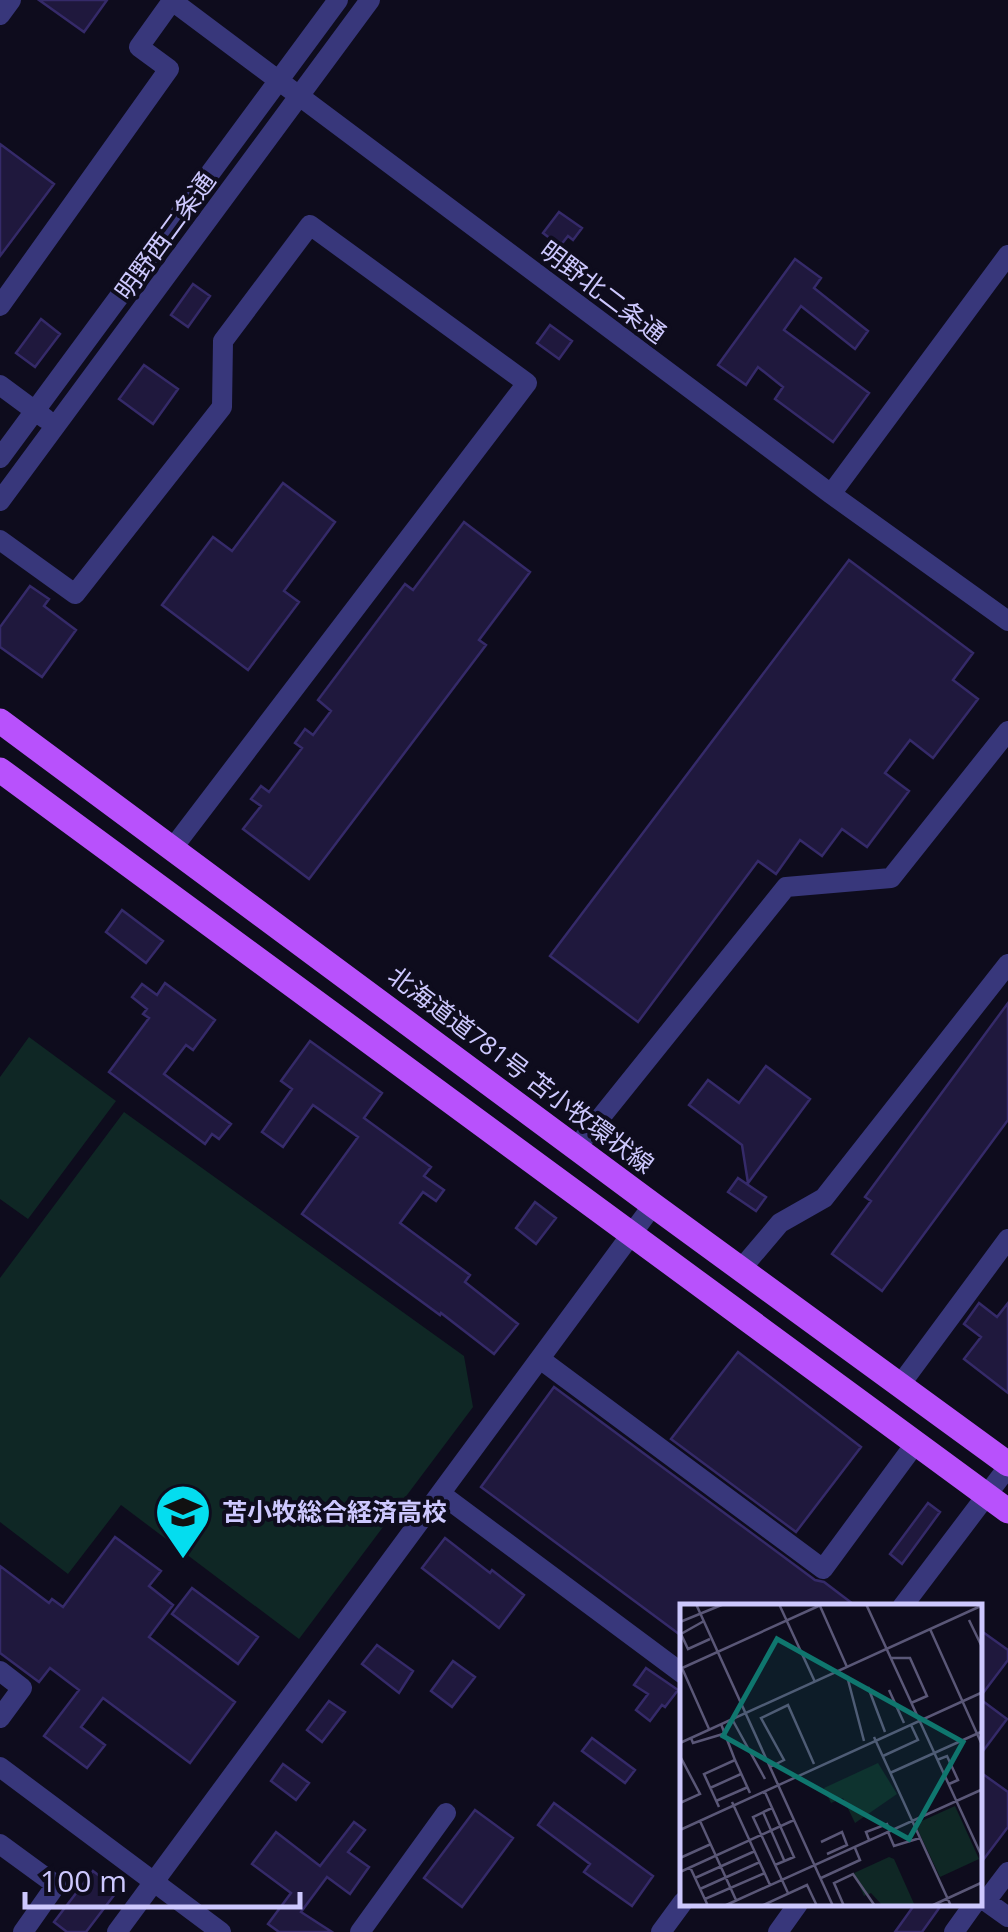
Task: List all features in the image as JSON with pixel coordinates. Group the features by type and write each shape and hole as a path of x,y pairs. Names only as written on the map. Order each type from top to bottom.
{"main road":[{"name":"北海道道781号 苫小牧環状線","path":"0,721 1008,1466"},
{"path":"0,770 998,1503"}],"street":[{"path":"0,15 11,0"},
{"path":"0,306 169,69 139,47 172,0"},
{"name":"明野北二条通","path":"172,0 830,494 1008,621"},
{"name":"明野西二条通","path":"0,458 338,0"},
{"name":"明野西二条通","path":"0,501 370,0"},
{"path":"0,540 76,594 222,406 223,341 310,225 528,383 172,848"},
{"path":"830,494 1008,256"},
{"path":"0,385 56,426"},
{"path":"576,1148 786,887 891,878 1008,731"},
{"path":"741,1269 780,1222 824,1198 1008,964"},
{"path":"116,1932 653,1206"},
{"path":"900,1385 1008,1239"},
{"path":"540,1359 824,1569 915,1444"},
{"path":"905,1604 998,1503 1008,1466"},
{"path":"441,1494 680,1672"},
{"path":"0,1671 22,1688 0,1718"},
{"path":"0,1767 221,1932"},
{"path":"360,1932 446,1812"},
{"path":"0,1844 56,1885 23,1932"},
{"path":"983,1898 1008,1872"},
{"path":"983,1903 1008,1917"},
{"path":"661,1932 680,1906"},
{"path":"778,1932 796,1907"},
{"path":"954,1932 975,1907"}],"green space":[{"path":"29,1037 116,1101 28,1219 0,1199 0,1077"},
{"name":"苫小牧総合経済高校","path":"124,1112 464,1356 473,1407 299,1639 121,1505 68,1574 0,1522 0,1278"}],"building":[{"path":"39,0 107,0 84,32"},
{"path":"0,144 54,184 0,256"},
{"path":"559,212 582,228 573,240 568,236 560,246 543,233"},
{"path":"795,259 821,278 814,288 868,331 855,349 801,306 784,330 869,393 833,442 775,399 783,387 758,367 746,385 718,365"},
{"path":"193,284 210,296 188,327 171,315"},
{"path":"41,319 60,334 35,367 16,353"},
{"path":"550,325 572,341 559,359 537,343"},
{"path":"144,365 178,389 153,424 119,399"},
{"path":"283,483 335,522 284,591 299,602 248,670 162,605 213,537 232,551"},
{"path":"464,522 530,572 479,640 486,645 309,879 243,829 261,806 251,799 261,786 269,792 302,748 295,743 305,729 313,735 331,711 318,700 405,584 413,590"},
{"path":"849,560 973,653 953,680 978,699 933,758 910,740 885,773 909,791 867,847 842,829 822,856 800,840 776,874 758,861 638,1022 550,956"},
{"path":"30,586 49,599 44,606 76,630 42,677 0,647 0,627"},
{"path":"122,910 163,941 146,963 106,932"},
{"path":"165,983 215,1020 193,1050 186,1045 164,1074 231,1124 219,1139 212,1134 205,1144 109,1072 149,1018 143,1014 147,1009 132,997 142,984 157,995"},
{"path":"1008,1003 1008,1120 882,1291 832,1254 871,1201 865,1197"},
{"path":"310,1041 382,1093 364,1118 431,1167 424,1176 444,1190 436,1201 423,1192 400,1223 470,1275 465,1282 518,1324 494,1354 302,1214 358,1137 313,1105 283,1147 262,1132 292,1089 281,1081"},
{"path":"766,1066 810,1099 748,1183 742,1145 689,1105 708,1080 739,1103"},
{"path":"738,1178 766,1197 756,1211 728,1192"},
{"path":"535,1202 556,1218 536,1244 516,1228"},
{"path":"979,1303 997,1317 1008,1303 1008,1393 964,1359 981,1337 964,1324"},
{"path":"738,1352 861,1447 796,1532 671,1439"},
{"path":"554,1387 853,1604 680,1604 680,1635 481,1487"},
{"path":"928,1503 940,1512 902,1564 890,1554"},
{"path":"115,1537 161,1571 149,1586 173,1605 149,1637 235,1702 190,1763 103,1698 81,1727 105,1745 87,1768 44,1736 79,1690 50,1668 39,1682 0,1653 0,1566 49,1603 52,1599 63,1607"},
{"path":"445,1538 524,1595 499,1628 422,1568"},
{"path":"192,1588 258,1637 238,1664 172,1614"},
{"path":"983,1632 1008,1650 1008,1660 983,1693"},
{"path":"377,1645 413,1671 399,1693 362,1664"},
{"path":"453,1661 475,1677 452,1707 431,1691"},
{"path":"646,1668 678,1690 650,1721 636,1710 648,1694 634,1685"},
{"path":"329,1701 345,1712 322,1742 307,1730"},
{"path":"983,1701 1007,1719 983,1751"},
{"path":"592,1738 635,1770 625,1783 582,1751"},
{"path":"283,1764 309,1783 296,1800 271,1781"},
{"path":"983,1774 1008,1792 1008,1827 983,1860"},
{"path":"554,1803 653,1876 632,1906 584,1872 590,1864 538,1825"},
{"path":"475,1810 513,1838 462,1907 424,1878"},
{"path":"354,1822 365,1830 348,1852 369,1867 350,1894 327,1877 301,1912 332,1932 279,1932 268,1924 291,1893 252,1864 276,1832 320,1866"},
{"path":"93,1871 118,1890 86,1932 67,1932 54,1922"},
{"path":"913,1907 940,1907 922,1932 895,1932"}],"place":[{"name":"苫小牧総合経済高校","path":"183,1561"}]}
